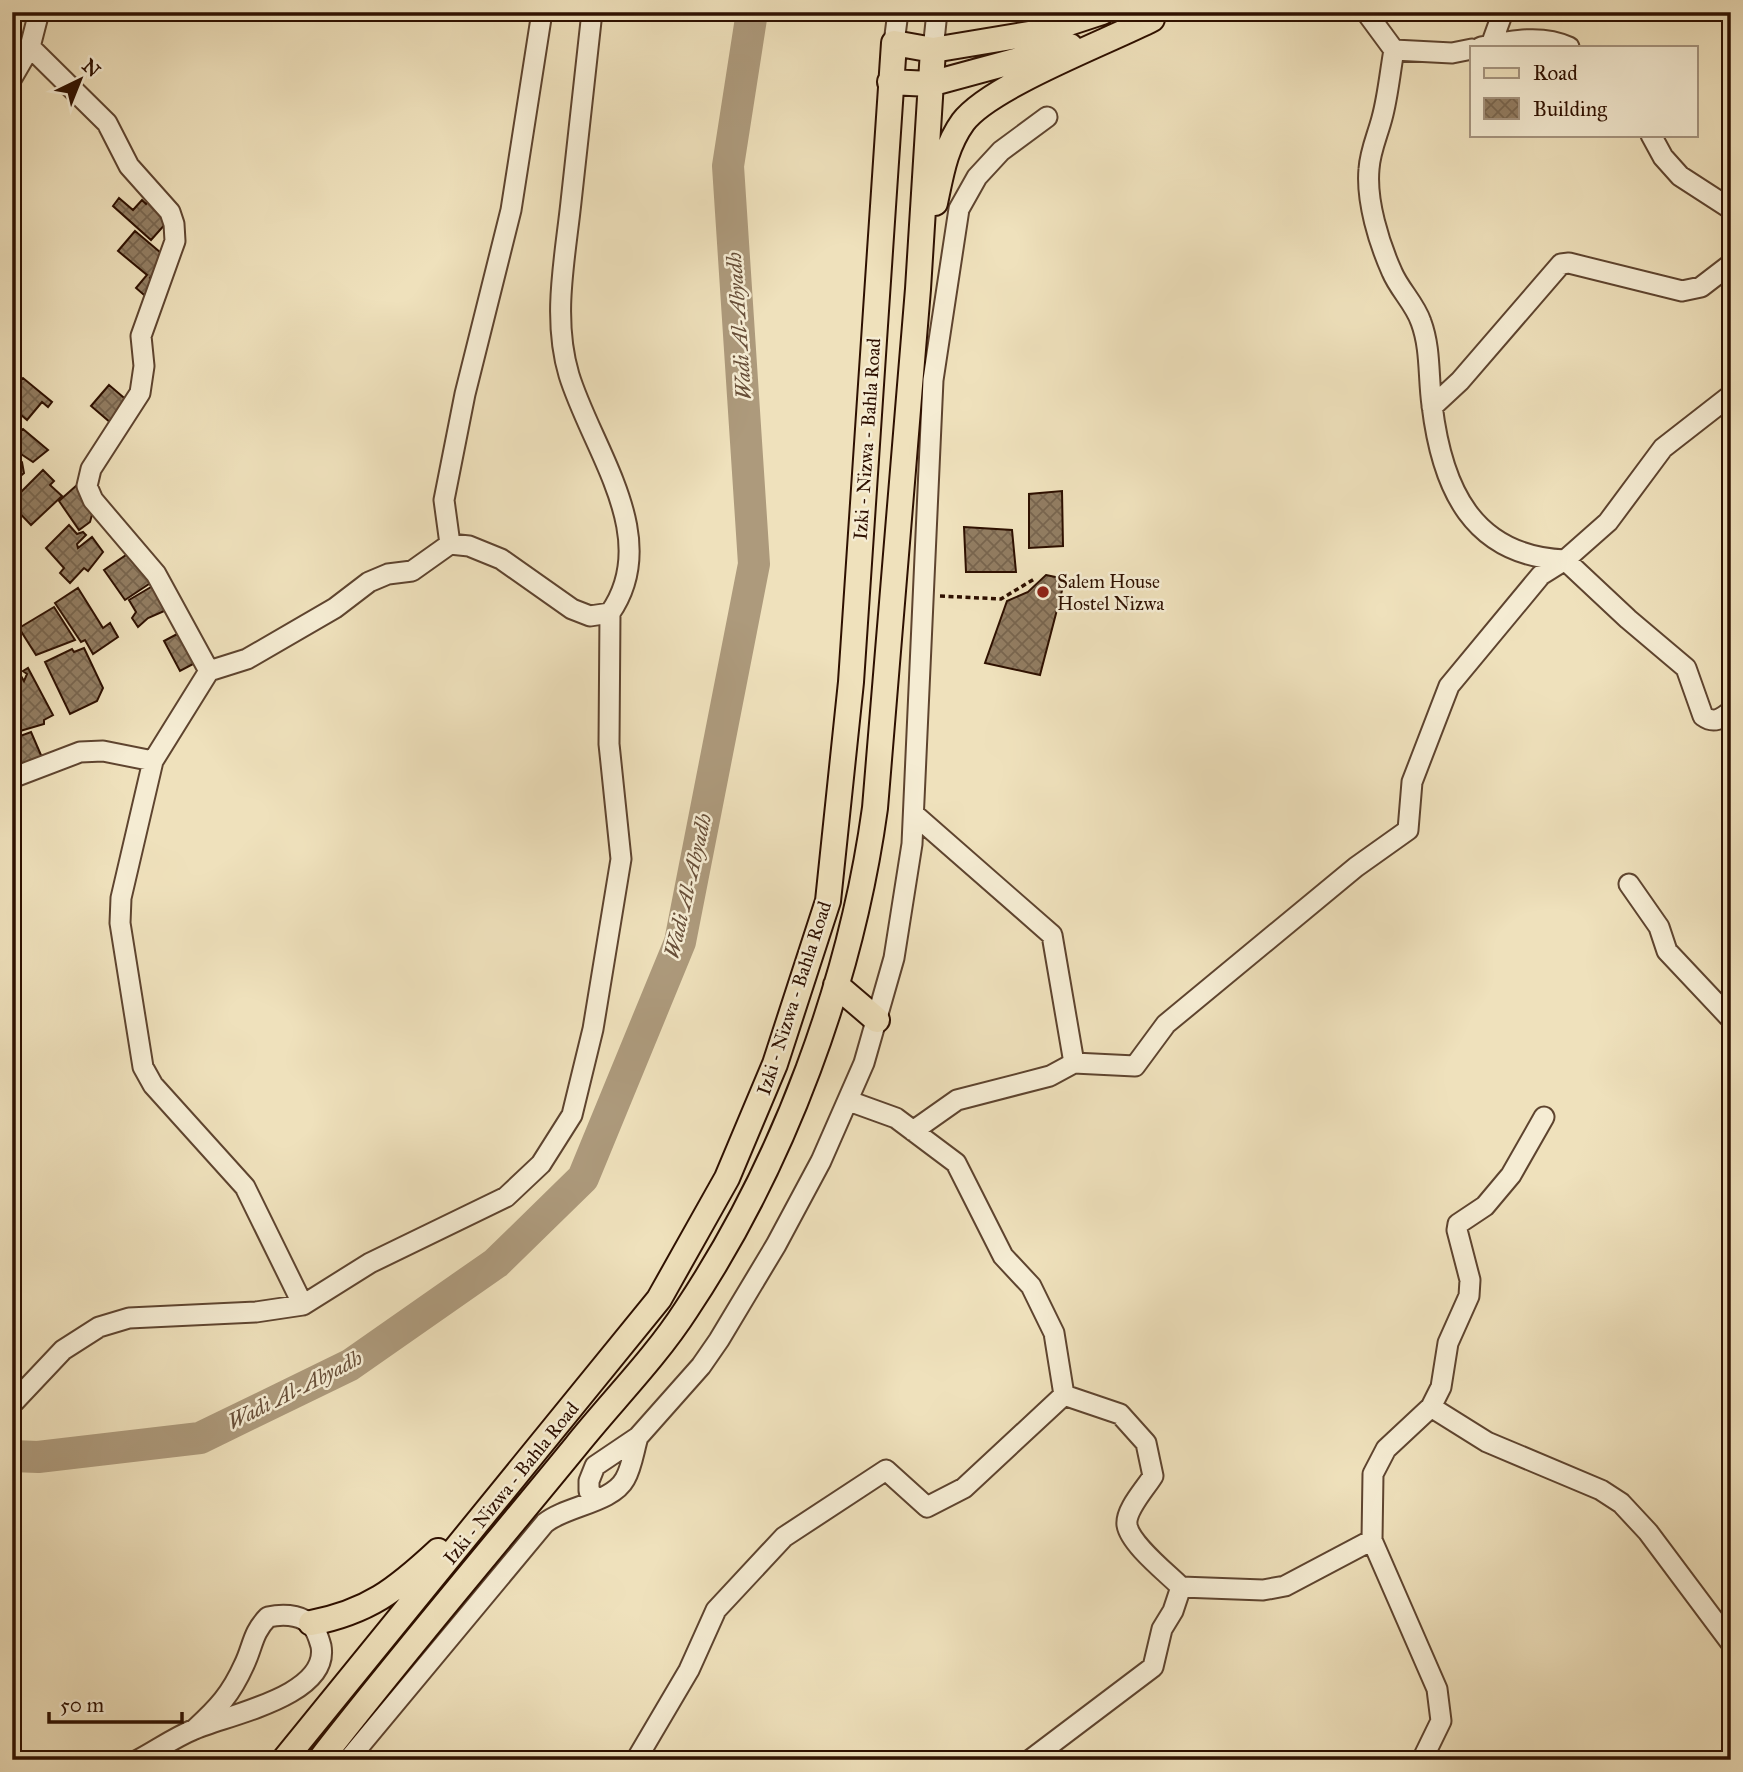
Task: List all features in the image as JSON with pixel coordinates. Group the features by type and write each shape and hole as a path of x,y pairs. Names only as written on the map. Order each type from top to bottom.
{"main road":[{"path":"894,43 933,50 1041,32 1102,12"},
{"path":"890,82 930,84 1059,50 1159,16"},
{"path":"918,289 944,157 963,122 988,97 1159,16"},
{"name":"Izki - Nizwa - Bahla Road","path":"285,1760 659,1299 727,1178 775,1064 828,901 852,682 894,43"},
{"name":"Izki - Nizwa - Bahla Road","path":"320,1760 685,1312 761,1177 817,1046 836,985 867,863 875,808 918,289 933,50"},
{"path":"836,985 877,1020"},
{"path":"311,1623 358,1611 391,1593 511,1484"}],"street":[{"path":"12,78 30,47 39,12"},
{"path":"450,544 444,500 465,394 511,210 542,12"},
{"path":"12,1404 63,1350 99,1327 129,1318 256,1312 303,1305 370,1263 506,1197 541,1164 572,1115 593,1029 621,859 608,744 610,613 629,576 629,542 617,491 569,374 559,311 592,12"},
{"path":"894,43 898,12"},
{"path":"933,50 937,12"},
{"path":"1366,12 1394,50 1382,118 1368,169 1372,208 1392,272 1420,319 1427,340 1432,407 1448,481 1471,519 1521,553 1538,559 1565,560 1686,668 1703,716 1710,721 1720,720 1731,711"},
{"path":"1482,46 1503,12"},
{"path":"1488,46 1533,39 1556,41 1567,46"},
{"path":"30,47 107,122 129,166 170,212 174,224 175,241 141,336 144,366 140,393 91,469 87,485 93,500 156,574 209,671"},
{"path":"1394,50 1452,54 1470,50"},
{"path":"596,1498 589,1491 595,1466 638,1437 701,1366 776,1245 849,1101 877,1020 894,958 915,815 933,380 959,209 976,177 1001,151 1047,117"},
{"path":"1652,136 1663,157 1680,176 1731,209"},
{"path":"1432,407 1460,382 1560,264 1569,263 1682,292 1702,287 1731,264"},
{"path":"913,1131 957,1100 1050,1076 1074,1063 1135,1066 1166,1024 1356,867 1408,830 1412,782 1449,686 1541,575 1565,560 1621,508 1664,448 1731,395"},
{"path":"303,1305 245,1187 153,1085 143,1067 120,923 121,898 153,761 209,671 247,659 335,608 369,582 388,574 412,571 450,544 469,546 501,559 572,609 590,616 610,613"},
{"path":"12,778 80,752 103,751 153,761"},
{"path":"915,815 1052,935 1074,1063"},
{"path":"1629,884 1660,927 1667,951 1731,1019"},
{"path":"849,1101 896,1118 956,1163 1003,1256 1031,1286 1054,1333 1064,1395"},
{"path":"1422,1760 1441,1721 1437,1689 1372,1540 1373,1474 1386,1450 1431,1407 1441,1387 1448,1343 1469,1296 1470,1280 1457,1230 1458,1224 1485,1206 1511,1175 1544,1117"},
{"path":"1064,1395 1120,1414 1146,1443 1153,1476 1130,1512 1127,1524 1133,1540 1181,1587 1263,1590 1285,1586 1372,1540"},
{"path":"636,1760 689,1670 716,1610 783,1537 886,1470 927,1507 964,1488 1064,1395"},
{"path":"1431,1407 1487,1443 1601,1490 1621,1503 1648,1531 1731,1643"},
{"path":"348,1760 545,1523 554,1515 611,1493 626,1478 638,1437"},
{"path":"1030,1760 1153,1667 1162,1629 1173,1611 1181,1587"},
{"path":"138,1760 195,1729 254,1709 309,1680 322,1654 320,1639 311,1623 298,1617 268,1617 250,1641 246,1663 224,1703 195,1729"}],"path":[{"path":"924,595 990,601 1001,599 1036,578"}],"building":[{"path":"119,198 133,210 142,200 146,204 149,200 168,221 151,240 113,206"},
{"path":"135,231 167,258 150,278 156,283 151,301 136,288 147,275 118,251"},
{"path":"12,376 19,382 23,378 52,402 48,407 42,402 27,420 12,407"},
{"path":"109,385 129,402 111,423 91,406"},
{"path":"12,423 19,432 23,429 48,450 33,462 12,448"},
{"path":"12,456 22,462 24,473 12,483"},
{"path":"43,470 54,481 50,485 62,496 31,525 12,505 12,501"},
{"path":"77,485 93,511 90,522 79,530 59,501"},
{"path":"1062,491 1063,546 1029,548 1029,494"},
{"path":"69,525 77,534 83,532 86,535 77,544 78,548 92,537 103,552 88,571 84,568 70,583 60,573 64,568 46,548"},
{"path":"964,527 1012,530 1016,572 966,572"},
{"path":"132,551 152,582 125,600 104,570"},
{"path":"1046,575 1065,579 1040,675 985,663 1007,601 1028,592"},
{"path":"156,584 171,608 148,618 138,627 132,618 136,612 129,600"},
{"path":"78,588 103,628 110,623 118,637 93,654 85,640 81,642 55,603"},
{"path":"54,607 75,640 36,655 19,628"},
{"path":"181,632 195,663 180,671 164,641"},
{"path":"84,648 103,688 97,701 70,714 45,662 72,649 74,652"},
{"path":"28,668 53,715 44,720 44,724 20,731 12,714 12,674 18,671 24,681 27,674 23,671"},
{"path":"31,732 44,762 12,776 12,749 16,746 12,739"}],"waterway":[{"name":"Wadi Al-Abyadh","path":"12,1456 38,1457 200,1438 350,1365 496,1263 583,1178 680,942 754,564 728,166 752,12"}],"place":[{"name":"Salem House Hostel Nizwa","path":"1043,592"}]}
